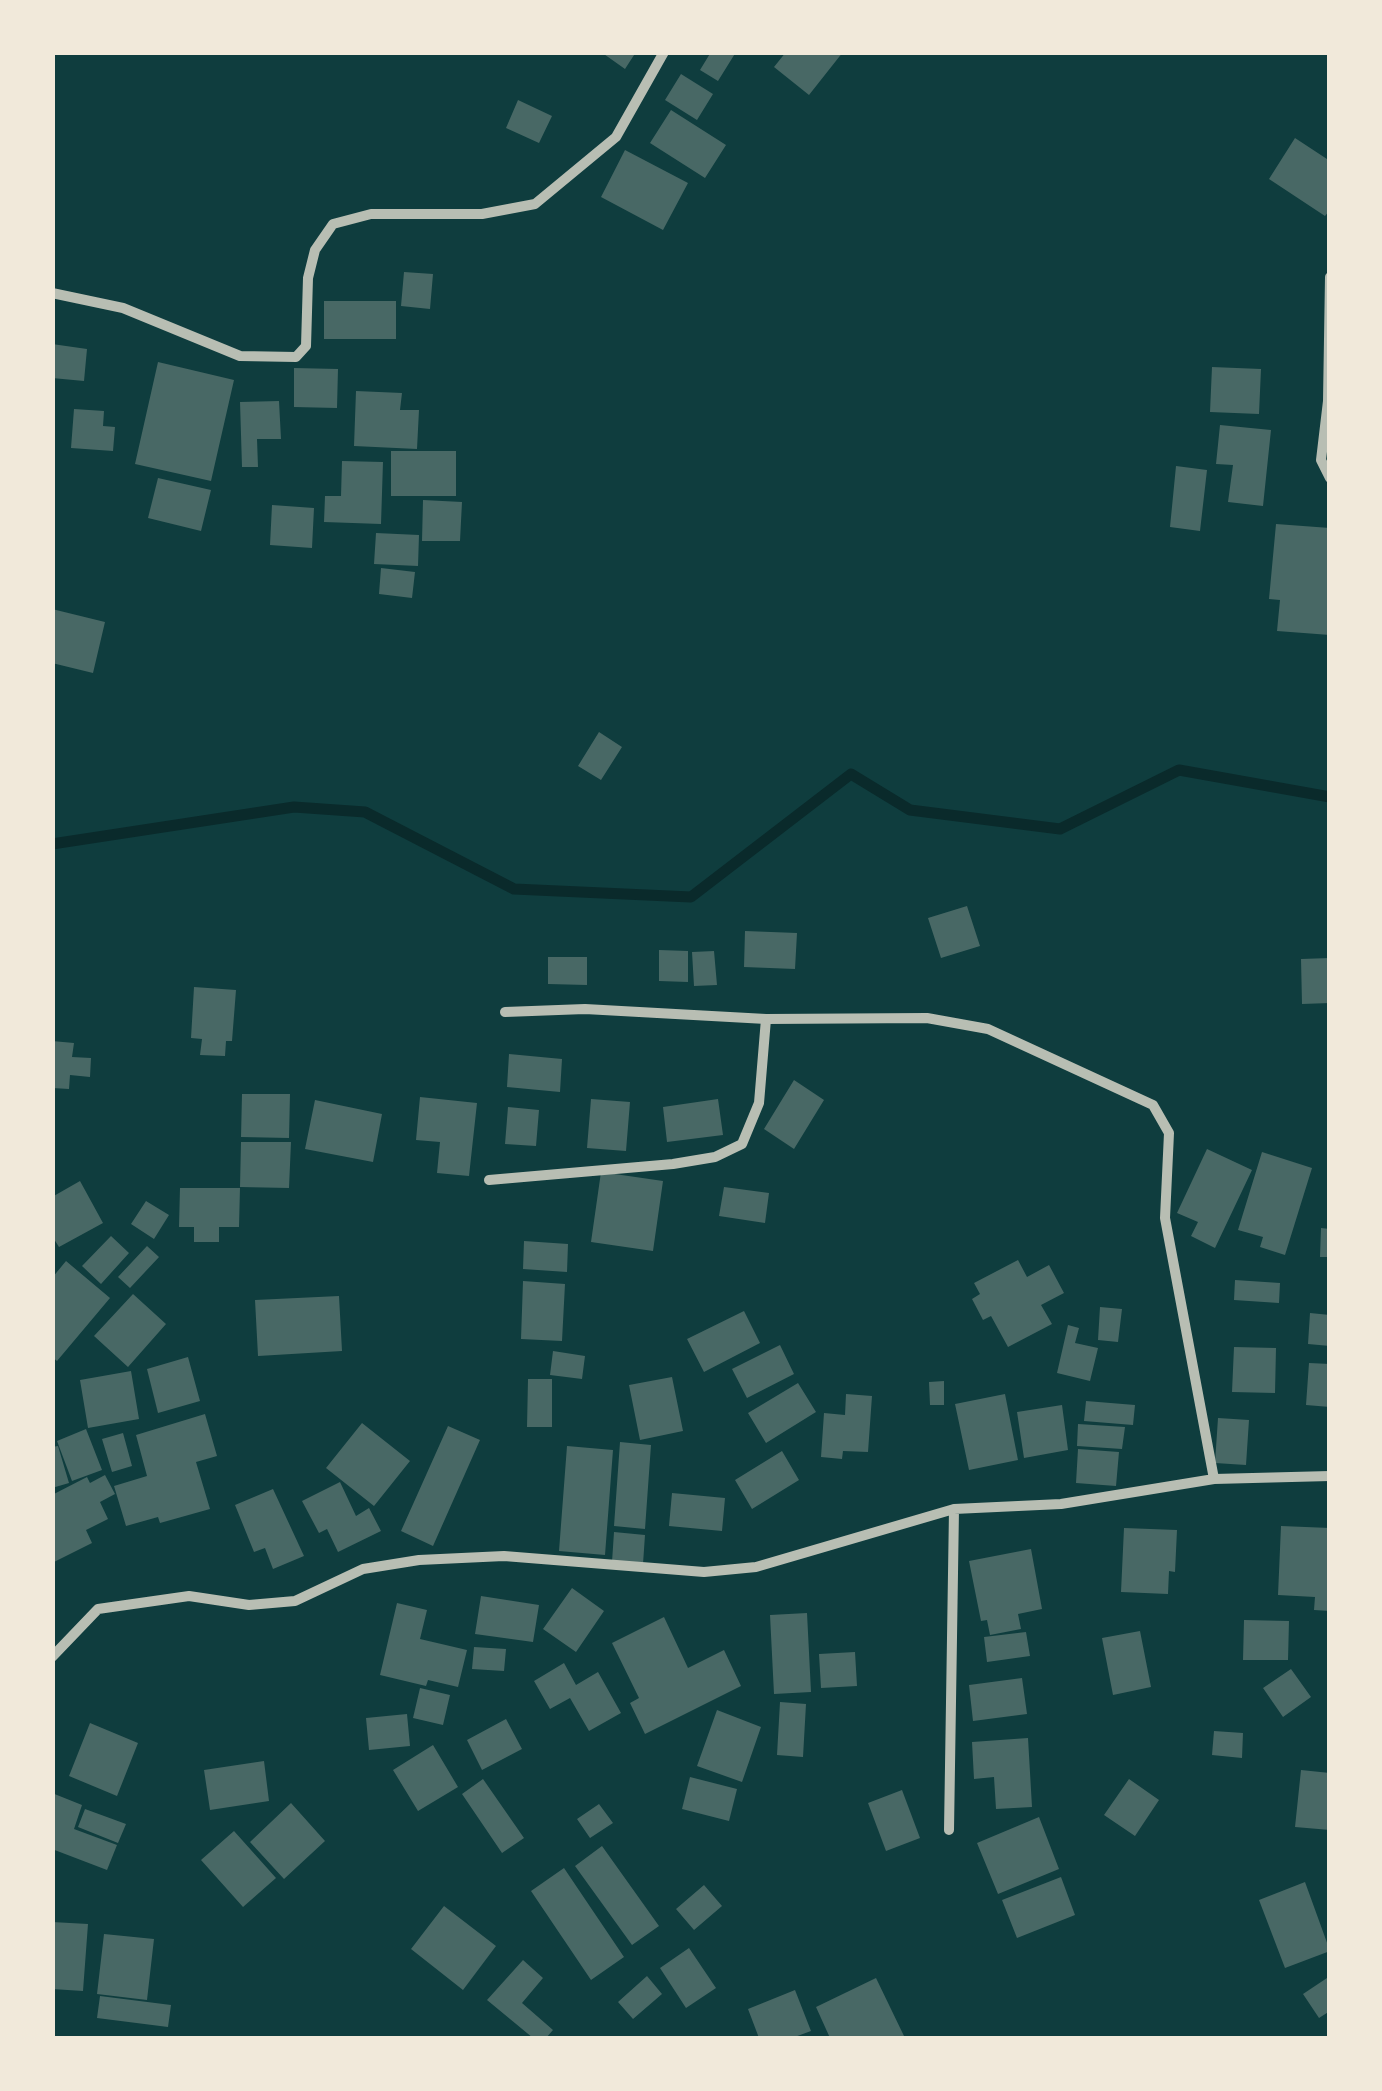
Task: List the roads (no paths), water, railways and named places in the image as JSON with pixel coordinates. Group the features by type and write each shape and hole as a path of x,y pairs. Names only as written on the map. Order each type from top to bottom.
{"street":[{"path":"52,293 123,308 240,356 296,357 306,346 308,278 315,250 333,224 371,214 482,214 535,204 616,137 664,52"},
{"path":"1330,276 1328,401 1321,460 1330,478"},
{"path":"506,1012 585,1009 766,1019 927,1018 988,1029 1154,1105 1169,1133 1165,1218 1214,1478"},
{"path":"489,1180 673,1164 714,1157 742,1144 759,1103 766,1019"},
{"path":"52,1657 98,1610 141,1600 189,1596 249,1605 296,1600 363,1569 436,1559 504,1556 663,1572 756,1567 954,1509 1061,1504 1214,1478 1330,1476"},
{"path":"949,1830 954,1509"}],"waterway":[{"path":"52,844 294,807 365,812 514,889 691,897 851,774 910,810 1060,829 1179,770 1330,797"}]}
